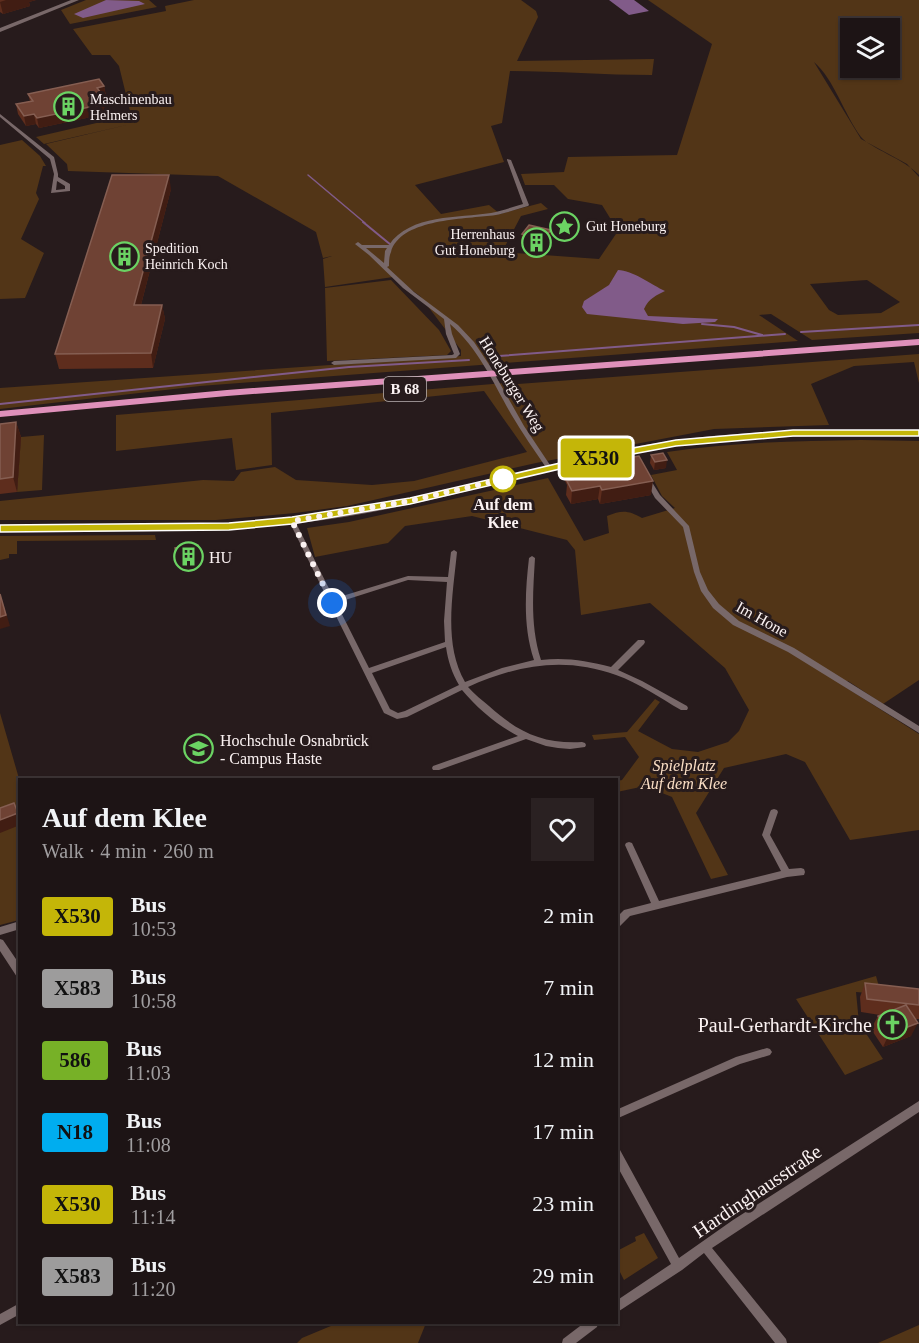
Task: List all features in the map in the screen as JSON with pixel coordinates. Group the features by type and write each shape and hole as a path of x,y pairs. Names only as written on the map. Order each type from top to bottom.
{"highway":[{"name":"B 68","path":"828,353 919,342"},
{"name":"B 68","path":"0,414 249,392 808,354 919,350"},
{"name":"B 68","path":"0,422 808,354"}],"street":[{"path":"0,30 76,0"},
{"path":"0,115 52,158 56,168 56,178"},
{"path":"386,266 390,244 409,230 441,219 487,215 526,205 509,160"},
{"name":"Honeburger Weg","path":"390,244 366,246 358,244 386,266 393,277 407,289 447,319 480,355 549,468"},
{"name":"Honeburger Weg","path":"334,363 454,357 458,354 447,334 447,319"},
{"path":"0,528 229,526 292,521 410,501 549,468 755,434 919,433"},
{"name":"Im Hone","path":"646,475 657,496 686,526 697,572 705,591 716,606 736,623 791,650 919,730"},
{"path":"292,521 387,711 397,716 407,714 463,686 509,667 538,661 582,663 612,671 684,708"},
{"path":"454,552 446,620 449,643 463,686 501,722 527,736 560,745 582,745"},
{"path":"532,558 528,621 530,642 538,661"},
{"path":"342,599 408,578 451,580"},
{"path":"612,671 641,642"},
{"path":"367,672 449,643"},
{"path":"436,768 527,736"},
{"path":"774,812 766,835 787,873"},
{"path":"629,845 656,905"},
{"path":"618,922 627,913 656,905 787,873 801,872"},
{"path":"0,932 18,926"},
{"path":"0,943 18,971"},
{"path":"618,1114 739,1060 767,1052"},
{"name":"Hardinghausstraße","path":"618,1307 919,1106"},
{"path":"618,1157 678,1266"},
{"path":"705,1247 782,1343"},
{"path":"0,1320 18,1309"},
{"path":"567,1343 592,1324"}],"green space":[{"path":"86,0 149,0 157,7 70,24 61,10"},
{"path":"194,0 521,0 536,11 538,17 517,61 654,59 652,75 510,71 502,123 491,126 504,162 415,185 441,214 489,205 500,214 541,203 548,209 521,216 502,252 599,259 618,231 602,205 568,199 554,185 525,185 521,174 564,172 568,157 677,155 712,44 648,0 919,0 919,175 910,168 919,177 919,333 812,340 771,314 759,315 798,341 200,386 0,409 0,388 461,356 461,350 420,296 393,277 325,287 323,259 332,256 323,258 316,232 218,176 68,171 67,164 46,144 131,124 44,144 36,137 131,115 119,66 110,55 92,55 73,29 166,11 165,6","holes":["814,62 833,87 861,137 868,143 861,139","867,280 900,302 881,313 838,315 829,310 810,284"]},
{"path":"22,140 40,156 46,166 43,166 36,193 39,199 21,239 44,253 25,298 0,299 0,145"},
{"path":"391,280 439,330 451,351 447,355 327,361 325,288"},
{"path":"919,354 919,383 914,362 854,366 811,384 829,425 714,429 536,463 347,506 295,513 216,520 0,520 0,501 203,480 234,481 241,472 275,467 296,480 372,485 414,481 527,452 484,391 271,413 272,465 236,470 232,438 116,451 116,415 505,383 506,385"},
{"path":"44,435 42,490 17,492 21,437"},
{"name":"Spielplatz Auf dem Klee","path":"919,441 919,680 883,704 848,681 842,685 919,734 919,830 850,840 805,762 786,754 724,768 696,813 728,875 711,879 672,797 645,786 618,792 618,781 622,780 639,757 625,737 594,740 592,735 627,732 655,699 660,702 638,731 672,749 698,752 728,742 739,731 749,710 725,668 650,603 581,615 575,550 567,540 472,516 405,526 388,543 315,557 307,528 349,522 548,478 584,541 609,533 607,516 612,514 633,513 642,518 675,508 662,496 651,475 677,470 667,452 740,444"},
{"path":"155,535 156,540 17,541 17,554 9,554 9,558 0,560 0,536"},
{"path":"0,713 19,778 18,920 0,925"},
{"path":"876,976 881,994 856,992 859,1023 883,1059 845,1075 796,999"},
{"path":"644,1233 658,1258 624,1280 618,1268 618,1250 636,1241 635,1237"},
{"path":"336,1324 426,1324 418,1343 297,1343 302,1338"},
{"path":"919,1325 919,1343 878,1343"}],"shaded area":[{"path":"106,0 139,1 145,4 83,18 74,14"},
{"path":"609,0 634,0 649,11 629,15"},
{"path":"618,270 636,275 665,291 648,302 644,309 648,316 718,319 715,322 683,324 587,314 582,307 584,301 609,285"}],"building":[{"path":"99,79 104,86 97,88 109,103 37,118 34,114 24,116 16,104 33,101 28,94"},
{"name":"Spedition Heinrich Koch","path":"112,175 169,175 134,305 162,305 151,353 55,354"},
{"path":"529,225 551,230 543,239 522,234"},
{"path":"16,422 13,477 0,479 0,424"},
{"path":"663,453 667,460 655,462 651,455"},
{"path":"639,456 653,481 602,490 600,486 572,491 567,481 573,480 564,464 578,461 584,471 619,466 616,460"},
{"name":"HU","path":"198,545 200,559 177,562 175,548"},
{"path":"0,594 6,615 0,617"},
{"path":"14,803 18,813 0,820 0,808"},
{"path":"865,983 919,989 919,1005 867,999"},
{"path":"906,1005 918,1023 889,1034 878,1016"}],"waterway":[{"path":"308,175 365,223"},
{"path":"363,222 391,245"},
{"path":"702,324 734,327 762,335"},
{"path":"801,332 919,325"},
{"path":"499,356 785,334"},
{"path":"0,404 349,367 469,360"}],"bus line":[{"name":"X530","path":"0,528 162,528 292,521 345,514 410,501 590,459 676,443 755,434 919,433"}],"place":[{"name":"Maschinenbau Helmers","path":"69,107"},
{"name":"Gut Honeburg","path":"565,226"},
{"name":"Herrenhaus Gut Honeburg","path":"536,242"},
{"name":"Spedition Heinrich Koch","path":"124,256"},
{"name":"Auf dem Klee","path":"503,479"},
{"name":"HU","path":"188,557"},
{"name":"Hochschule Osnabrück - Campus Haste","path":"199,749"},
{"name":"Paul-Gerhardt-Kirche","path":"893,1025"}],"route":[{"path":"332,603 292,521 345,514 503,479"}]}
